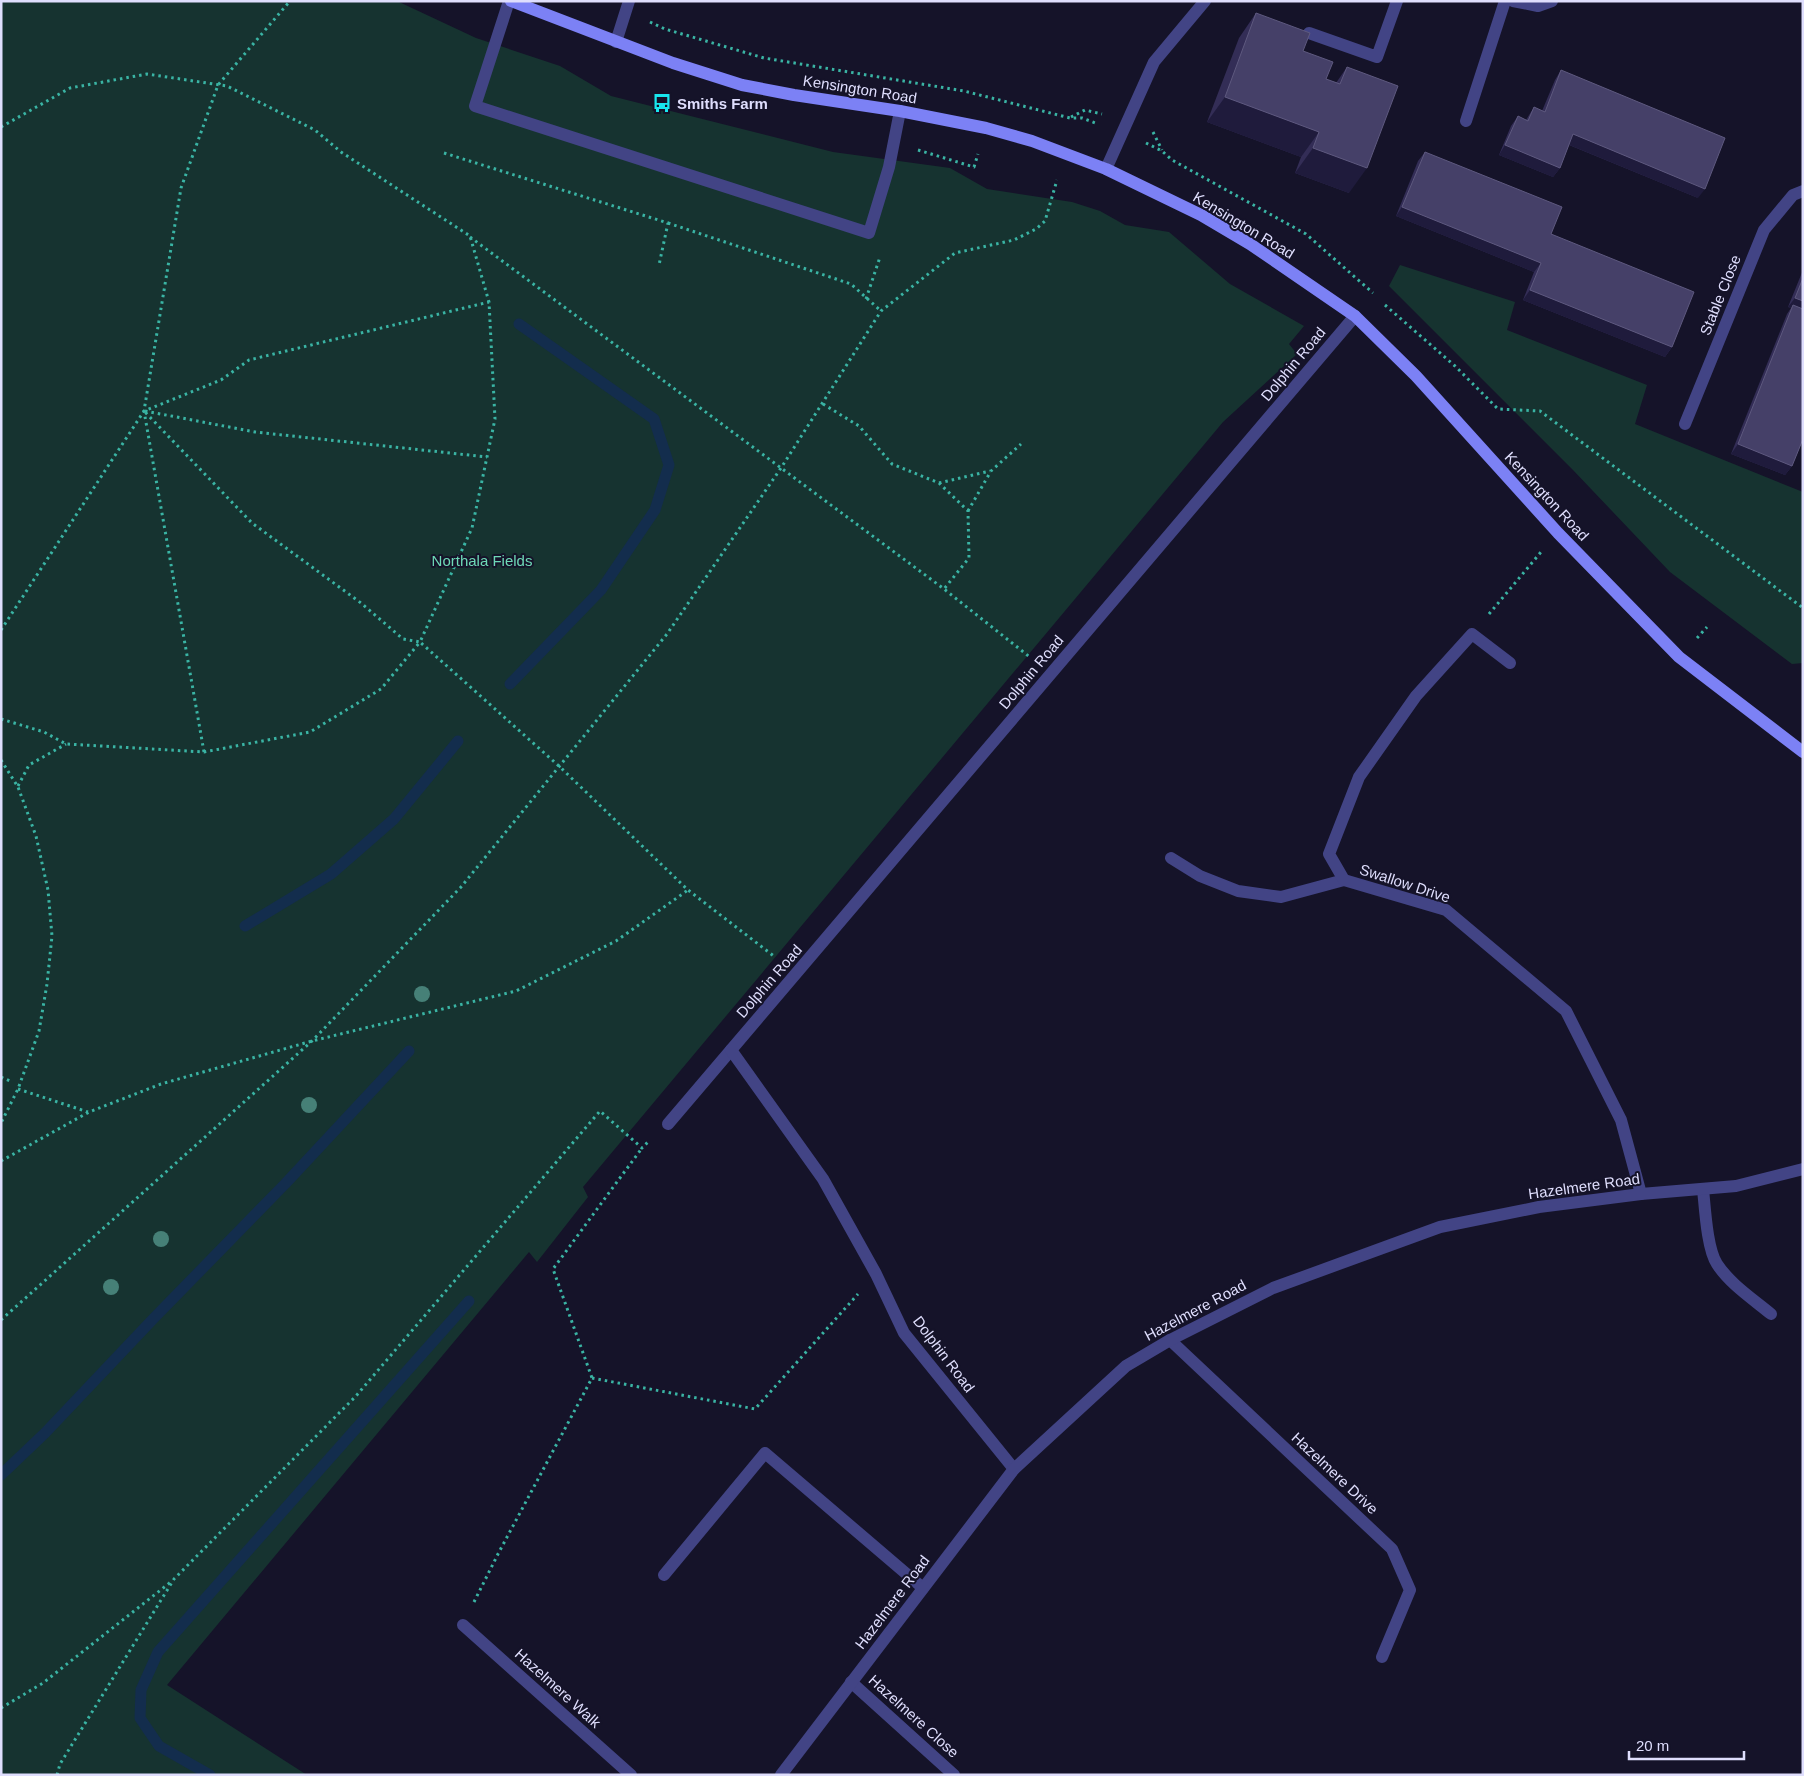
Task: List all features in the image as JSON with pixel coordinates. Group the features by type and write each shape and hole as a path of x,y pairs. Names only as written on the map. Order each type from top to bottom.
{"street":[{"name":"Kensington Road","path":"510,1 616,42 742,85 900,111 986,128 1066,153 1106,169 1193,212 1242,239 1356,316 1416,376 1558,533 1680,656 1803,752"},
{"path":"510,1 475,106 869,233 889,167 900,111"},
{"path":"616,42 629,1"},
{"path":"1106,169 1154,62 1205,1"},
{"path":"1309,33 1377,57 1397,1"},
{"path":"1466,121 1504,1"},
{"path":"1513,1 1538,6 1552,1"},
{"name":"Stable Close","path":"1685,424 1764,230 1793,195 1803,191"},
{"name":"Dolphin Road","path":"668,1124 1356,316"},
{"path":"1472,634 1510,663"},
{"name":"Swallow Drive","path":"1472,634 1416,696 1359,778 1329,854 1344,880 1446,910 1566,1011 1621,1120 1641,1194"},
{"path":"1171,858 1200,876 1238,891 1281,897 1344,880"},
{"name":"Dolphin Road","path":"731,1050 822,1179 876,1274 904,1333 1014,1469"},
{"name":"Hazelmere Road","path":"781,1775 1014,1469 1126,1366 1170,1340 1273,1288 1440,1227 1539,1208 1641,1194 1736,1186 1803,1169"},
{"path":"1703,1189 1709,1241 1716,1263 1733,1282 1771,1314"},
{"name":"Hazelmere Drive","path":"1170,1340 1392,1549 1410,1590 1382,1657"},
{"path":"664,1575 765,1452 924,1588"},
{"name":"Hazelmere Walk","path":"463,1625 631,1775"},
{"name":"Hazelmere Close","path":"851,1682 954,1775"}],"path":[{"path":"204,752 144,411 181,188 218,85 290,1"},
{"path":"646,19 665,29 764,58 964,91 1070,118 1082,118"},
{"path":"1,127 70,88 148,74 227,86 315,130 341,152 470,236 944,589 1051,674"},
{"path":"1149,145 1162,151 1172,160 1306,234 1378,298"},
{"path":"444,153 668,223 851,284 881,311"},
{"path":"974,167 978,154"},
{"path":"1,1320 312,1041 460,887 667,634 782,468 881,311 954,253 1014,240 1036,229 1045,221 1053,192"},
{"path":"659,265 668,223"},
{"path":"1,719 44,732 66,744 204,752 310,732 382,689 420,642 472,528 496,419 489,302 470,236"},
{"path":"1,630 144,411 221,380 249,360 489,302"},
{"path":"1384,304 1455,366 1498,409 1540,411 1803,608"},
{"path":"823,404 859,426 892,464 939,483 968,511"},
{"path":"144,411 255,432 487,457"},
{"path":"144,411 252,523 361,602 403,639 420,642 560,767 688,890 797,974"},
{"path":"944,589 969,558 968,511 991,471 1020,444"},
{"path":"939,483 991,471"},
{"path":"1472,634 1558,533"},
{"path":"18,787 28,766 66,744"},
{"path":"1,760 18,787 36,836 48,890 52,936 47,984 38,1031 18,1089 1,1123"},
{"path":"1,1161 89,1112 161,1084 312,1041 516,991 616,941 688,890"},
{"path":"1,1077 10,1081"},
{"path":"18,1089 89,1112"},
{"path":"1,1708 43,1682 174,1579 356,1396 600,1110 642,1148"},
{"path":"463,1625 498,1554 592,1378 553,1269 642,1148 668,1124"},
{"path":"592,1378 755,1409 876,1274"},
{"path":"57,1775 60,1764 174,1579"}],"green space":[{"name":"Northala Fields","path":"1,1 397,1 476,38 560,66 611,96 833,152 950,168 987,189 1072,202 1100,211 1125,225 1169,232 1230,284 1304,326 1289,344 1297,354 1223,422 583,1187 588,1197 537,1262 529,1252 167,1685 307,1775 1,1775"},
{"path":"1400,265 1515,302 1507,330 1647,385 1635,424 1803,492 1803,663 1792,664 1670,572 1573,470 1389,286"}],"building":[{"path":"1256,13 1310,33 1303,51 1333,62 1326,79 1340,84 1347,67 1398,86 1367,168 1313,148 1319,132 1225,97"},
{"path":"1561,70 1725,138 1705,189 1573,134 1560,168 1505,145 1518,116 1528,121 1534,107 1545,112"},
{"path":"1425,152 1562,207 1551,234 1694,292 1672,347 1530,290 1541,263 1402,207"},
{"path":"1803,278 1803,301 1795,298"},
{"path":"1793,305 1803,309 1803,439 1792,466 1738,444"}],"waterway":[{"path":"510,684 601,590 655,510 669,465 654,419 519,324"},
{"path":"245,926 331,874 394,819 458,741"},
{"path":"1,1475 45,1433 285,1184 409,1051"},
{"path":"210,1775 159,1746 140,1718 141,1690 158,1652 469,1301"}],"place":[{"name":"Smiths Farm","path":"662,103"}]}
